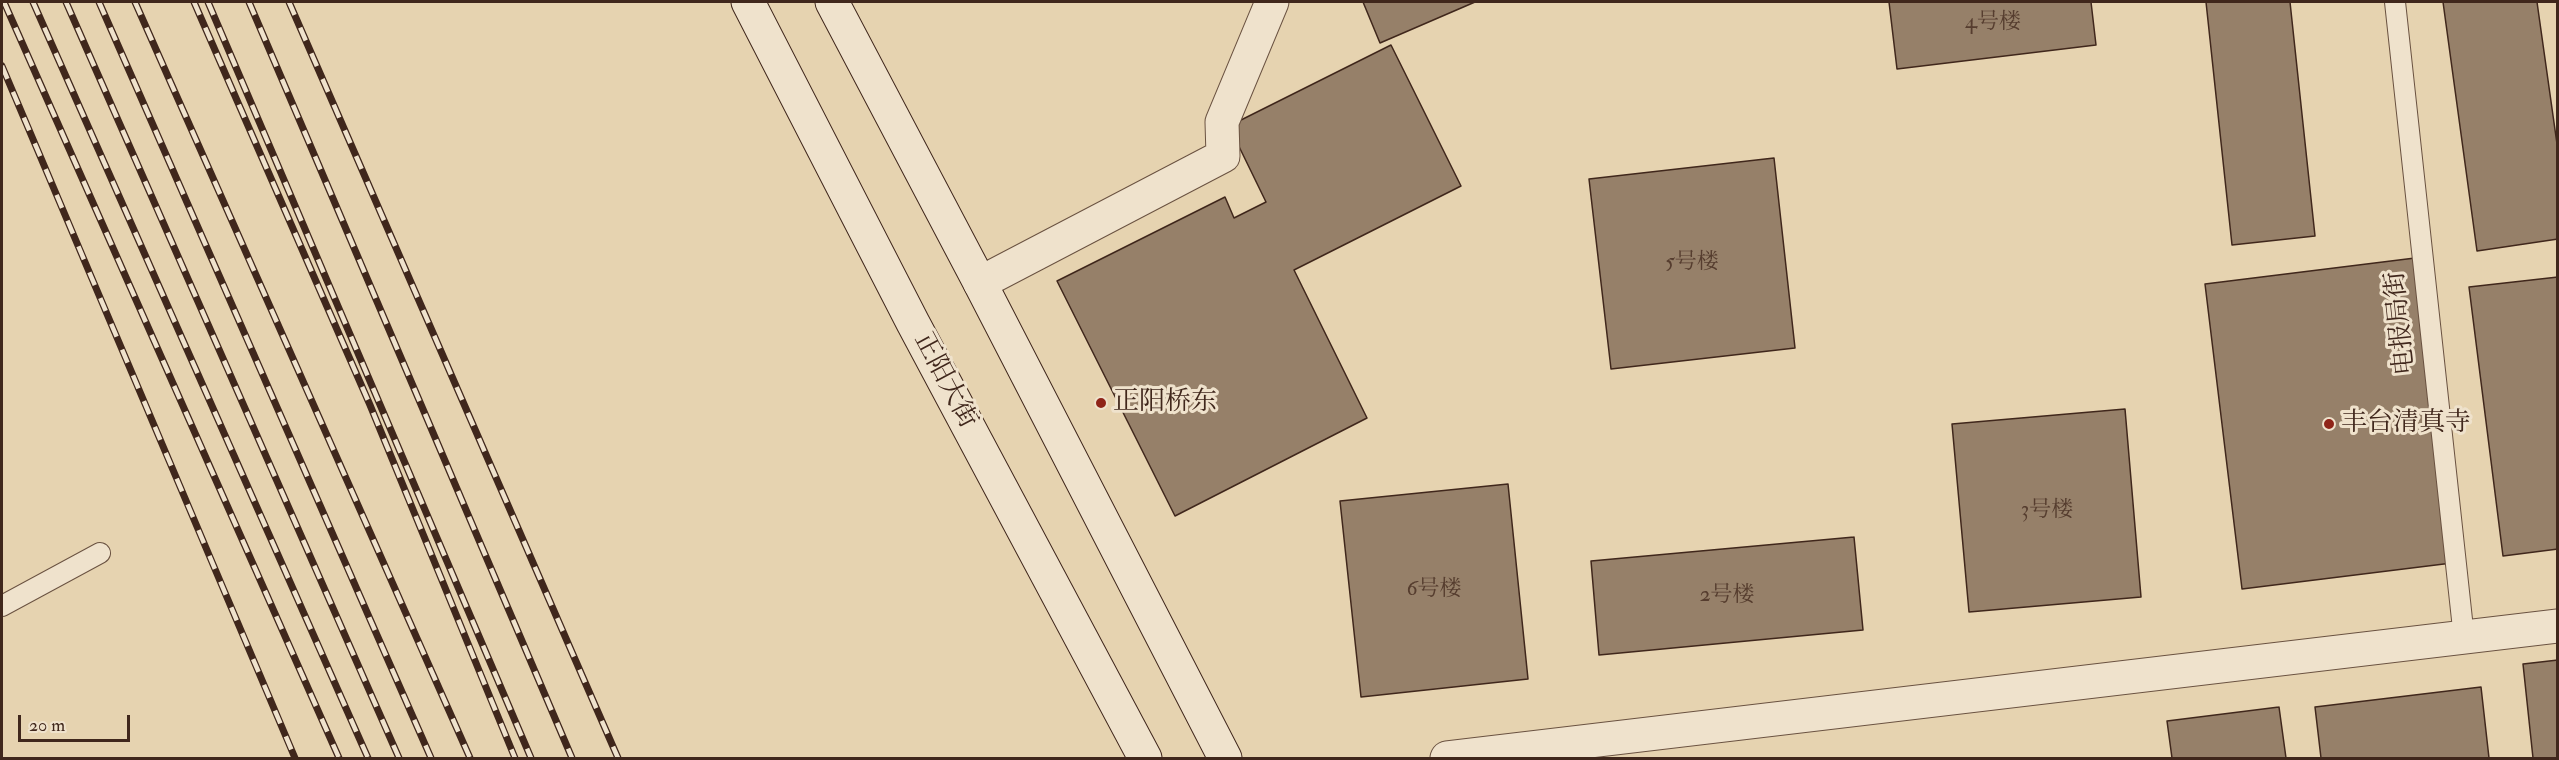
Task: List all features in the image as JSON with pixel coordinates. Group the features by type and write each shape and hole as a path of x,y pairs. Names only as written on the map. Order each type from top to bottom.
{"main road":[{"name":"正阳大街","path":"748,2 918,333 1145,759"},
{"path":"832,2 980,283 1225,759"},
{"path":"980,283 1223,156 1222,122 1272,2"},
{"path":"1447,759 2558,626"}],"lane":[{"name":"电报局街","path":"2395,2 2464,638"},
{"path":"2,606 100,553"}],"building":[{"path":"1363,2 1475,2 1380,43"},
{"path":"1889,2 2091,2 2096,45 1897,69"},
{"path":"2206,2 2290,2 2315,236 2232,245"},
{"path":"2443,2 2537,2 2558,151 2558,239 2477,251"},
{"path":"1391,45 1461,186 1294,270 1367,418 1175,516 1057,281 1225,197 1234,218 1266,202 1229,126"},
{"path":"1774,158 1795,348 1611,369 1589,179"},
{"name":"丰台清真寺","path":"2415,258 2452,563 2242,589 2205,284"},
{"path":"2558,277 2558,549 2503,556 2469,287"},
{"path":"2125,409 2141,597 1969,612 1952,424"},
{"path":"1508,484 1528,679 1361,697 1340,501"},
{"path":"1854,537 1863,630 1599,655 1591,561"},
{"path":"2558,660 2558,758 2533,758 2523,664"},
{"path":"2481,687 2489,758 2321,758 2315,707"},
{"path":"2279,707 2286,758 2172,758 2167,721"}],"railway":[{"path":"4,2 339,758"},
{"path":"33,2 368,758"},
{"path":"66,2 399,758"},
{"path":"99,2 431,758"},
{"path":"135,2 470,758"},
{"path":"194,2 370,405 515,758"},
{"path":"208,2 531,758"},
{"path":"249,2 572,758"},
{"path":"289,2 618,758"},
{"path":"2,66 295,758"}],"place":[{"name":"正阳桥东","path":"1101,403"},
{"name":"丰台清真寺","path":"2329,424"}]}
